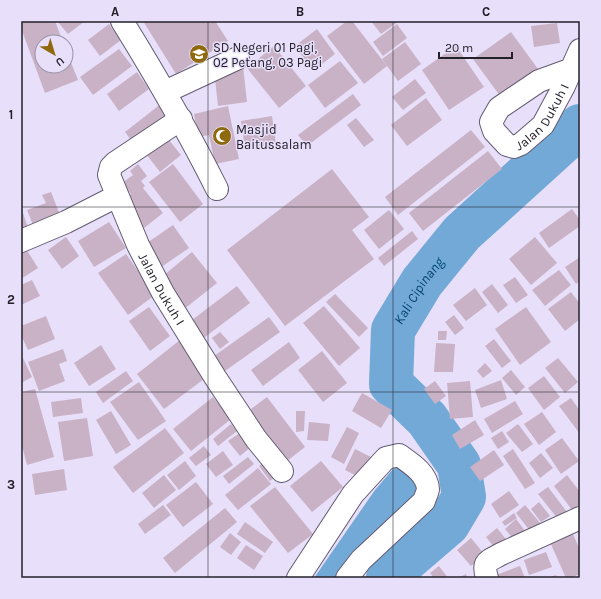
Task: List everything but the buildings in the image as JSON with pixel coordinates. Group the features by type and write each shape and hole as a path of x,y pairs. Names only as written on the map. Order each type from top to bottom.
{"street":[{"path":"122,21 181,119 216,189"},
{"path":"165,92 238,58"},
{"name":"Jalan Dukuh I","path":"181,119 114,163 111,167 109,175 116,196 151,272 180,323 256,439 282,471"},
{"path":"21,241 66,222 116,196"},
{"path":"298,578 352,494 386,458 398,455 410,463 424,477 428,489 424,501 361,560 347,578"},
{"path":"487,578 484,568 489,561 501,554 580,518"}],"water":[{"path":"401,466 422,490 340,578 314,578 375,490 393,469"}],"waterway":[{"name":"Kali Cipinang","path":"388,578 392,572 448,524 464,497 459,465 427,419 391,384 393,330 422,282 462,233 580,126"}],"place":[{"name":"SD Negeri 01 Pagi, 02 Petang, 03 Pagi","path":"199,54"},
{"name":"Masjid Baitussalam","path":"222,136"}]}
